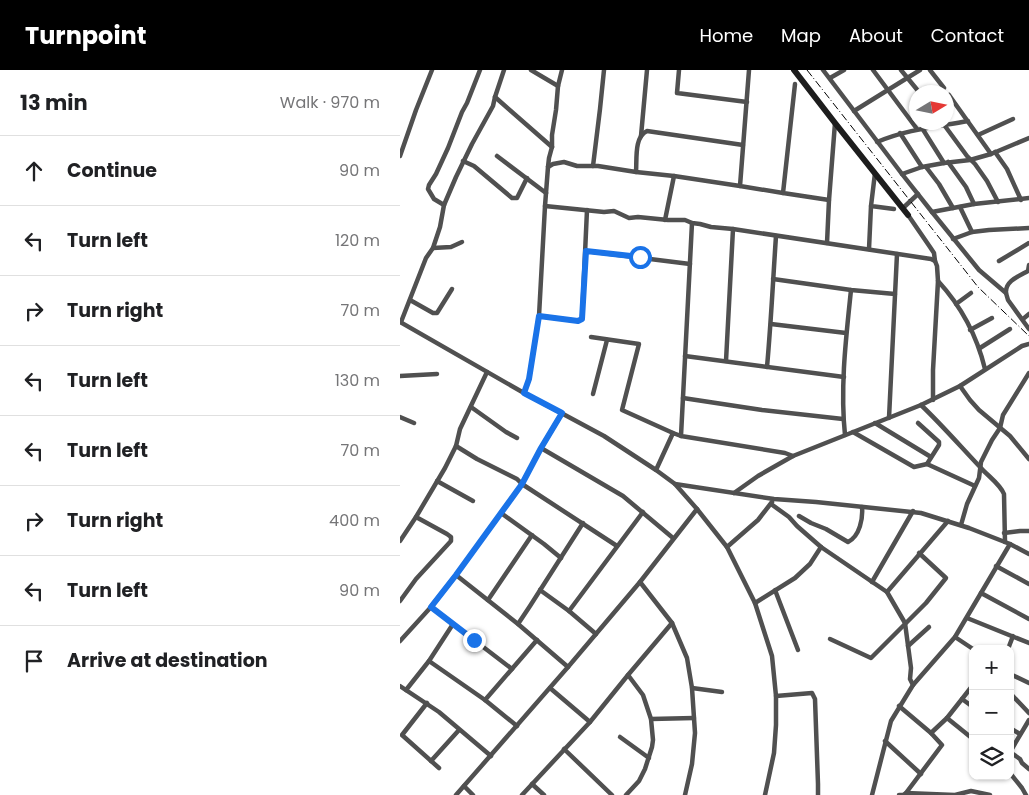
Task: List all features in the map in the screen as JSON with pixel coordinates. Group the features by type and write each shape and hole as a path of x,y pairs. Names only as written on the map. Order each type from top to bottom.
{"main road":[{"path":"794,70 908,216"}],"street":[{"path":"400,156 432,70"},
{"path":"444,205 434,200 428,189 429,185 448,148 480,70"},
{"path":"504,70 493,106 464,160 444,205 440,227 433,248 426,258 400,322 604,436 656,470 676,484 727,547 755,603 772,656 776,696 776,725 774,753 765,795"},
{"path":"531,70 558,86"},
{"path":"524,393 529,379 539,316 548,167 552,147 558,86 562,70"},
{"path":"593,166 604,70"},
{"path":"641,136 647,70"},
{"path":"679,70 678,93 747,102"},
{"path":"740,186 749,70"},
{"path":"823,70 953,239 979,270 1006,293"},
{"path":"830,78 844,70"},
{"path":"873,70 909,116"},
{"path":"901,70 913,85"},
{"path":"854,111 920,70"},
{"path":"930,70 942,85"},
{"path":"783,193 795,84"},
{"path":"495,97 552,147"},
{"path":"954,102 978,135 1007,169 1021,200"},
{"path":"978,135 1013,119"},
{"path":"954,123 968,121"},
{"path":"827,243 834,123"},
{"path":"878,142 900,133 915,130"},
{"path":"921,130 966,188 974,204"},
{"path":"948,130 987,181 998,202"},
{"path":"636,172 638,142 644,132 652,131 743,145"},
{"path":"900,133 924,167 939,184 954,208"},
{"path":"902,174 946,162 970,160 1029,139"},
{"path":"497,156 546,192"},
{"path":"464,160 474,166 512,198 517,198 527,178"},
{"path":"548,167 564,162 577,166 598,166 674,176 829,200"},
{"path":"869,249 875,172"},
{"path":"665,220 674,176"},
{"path":"903,208 918,194"},
{"path":"932,212 974,204 1029,198"},
{"path":"545,206 614,211 628,218 685,220 711,227 869,249 935,261"},
{"path":"871,206 894,209"},
{"path":"960,207 972,232"},
{"path":"539,316 578,321 582,319 588,210"},
{"path":"908,216 934,253 937,266 933,400"},
{"path":"681,436 692,223"},
{"path":"953,239 972,232 1029,228"},
{"path":"726,361 733,229"},
{"path":"768,367 776,236"},
{"path":"433,248 451,247 462,242"},
{"path":"999,262 1029,243"},
{"path":"586,251 690,264"},
{"path":"889,418 897,254"},
{"path":"1029,265 1028,271 1008,284 1006,289 1008,300 1029,329"},
{"path":"773,279 895,294"},
{"path":"938,281 956,304 980,348 986,369"},
{"path":"410,300 433,313 437,313 452,289"},
{"path":"845,435 843,419 844,377 846,333 851,290"},
{"path":"956,304 972,293"},
{"path":"1023,319 1029,314"},
{"path":"970,330 992,318"},
{"path":"771,324 846,333"},
{"path":"980,348 1010,329"},
{"path":"590,337 639,344 622,410 681,436 785,453 793,456"},
{"path":"593,394 607,340"},
{"path":"734,493 758,476 793,456 933,400 960,386 1022,346 1029,344"},
{"path":"685,356 844,377"},
{"path":"400,541 445,468 456,446 460,429 487,372"},
{"path":"961,525 967,504 979,478 981,462 1000,428 1003,415 1029,373"},
{"path":"400,376 436,374"},
{"path":"960,386 979,410 1010,436 1029,459"},
{"path":"683,398 762,410 843,419"},
{"path":"872,795 891,721 899,706 913,685 955,636 967,618 1007,543 1004,533 1004,494 1002,488 921,405"},
{"path":"471,407 517,438"},
{"path":"400,641 431,607 456,575 522,484 562,413"},
{"path":"400,417 414,423"},
{"path":"875,423 931,457"},
{"path":"918,423 940,442 926,464"},
{"path":"656,470 673,432"},
{"path":"853,432 914,467 926,464 975,486"},
{"path":"456,446 517,479 618,546"},
{"path":"541,448 623,496 673,538"},
{"path":"437,481 473,501"},
{"path":"676,484 734,493 772,502 862,506 913,512 961,525 1029,554"},
{"path":"772,502 821,547 887,592 905,623 911,668 910,679 913,685"},
{"path":"727,547 758,520 772,502"},
{"path":"799,516 848,542 853,539 861,525 862,506"},
{"path":"456,795 518,726 640,582 697,509"},
{"path":"569,611 643,512"},
{"path":"872,582 913,512"},
{"path":"501,513 561,558"},
{"path":"400,601 416,579 451,541 451,537 447,534 416,517"},
{"path":"887,592 948,521"},
{"path":"518,624 583,524"},
{"path":"1004,533 1020,530 1029,531"},
{"path":"488,600 532,535"},
{"path":"755,603 796,578 810,564 821,547"},
{"path":"830,638 871,658 926,603 946,578 919,553"},
{"path":"996,566 1029,584"},
{"path":"456,575 568,667"},
{"path":"640,582 672,623 687,658 692,688 695,733 692,764 685,795"},
{"path":"540,590 596,634"},
{"path":"775,590 798,650"},
{"path":"981,593 1029,619"},
{"path":"431,607 512,669"},
{"path":"967,618 1029,643"},
{"path":"522,795 590,722 672,623"},
{"path":"406,690 453,624"},
{"path":"908,646 929,627"},
{"path":"955,636 969,646"},
{"path":"1010,645 1014,636"},
{"path":"485,700 536,640"},
{"path":"429,660 518,726"},
{"path":"626,795 639,781 649,758 653,740 651,719 643,695 628,675"},
{"path":"1014,676 1029,683"},
{"path":"400,686 439,712 491,756"},
{"path":"550,688 590,722"},
{"path":"692,688 722,692"},
{"path":"931,733 947,718 969,690"},
{"path":"776,696 812,693 814,695 818,795"},
{"path":"1014,697 1029,713"},
{"path":"962,699 969,704"},
{"path":"427,703 402,735 439,768"},
{"path":"899,706 942,745 904,794"},
{"path":"651,719 694,718"},
{"path":"947,718 969,736"},
{"path":"1014,747 1029,720"},
{"path":"432,761 459,730"},
{"path":"1014,730 1020,734"},
{"path":"620,737 649,758"},
{"path":"885,741 921,774"},
{"path":"564,749 612,795"},
{"path":"1014,755 1029,769"},
{"path":"1014,778 1026,795"},
{"path":"532,784 544,795"},
{"path":"464,786 473,795"},
{"path":"899,795 955,795 971,791 990,795"}],"railway":[{"path":"807,70 978,287 1029,336"}],"route":[{"path":"474,640 431,607 522,484 562,413 524,393 529,379 539,316 578,321 582,319 586,251 640,257"}]}
